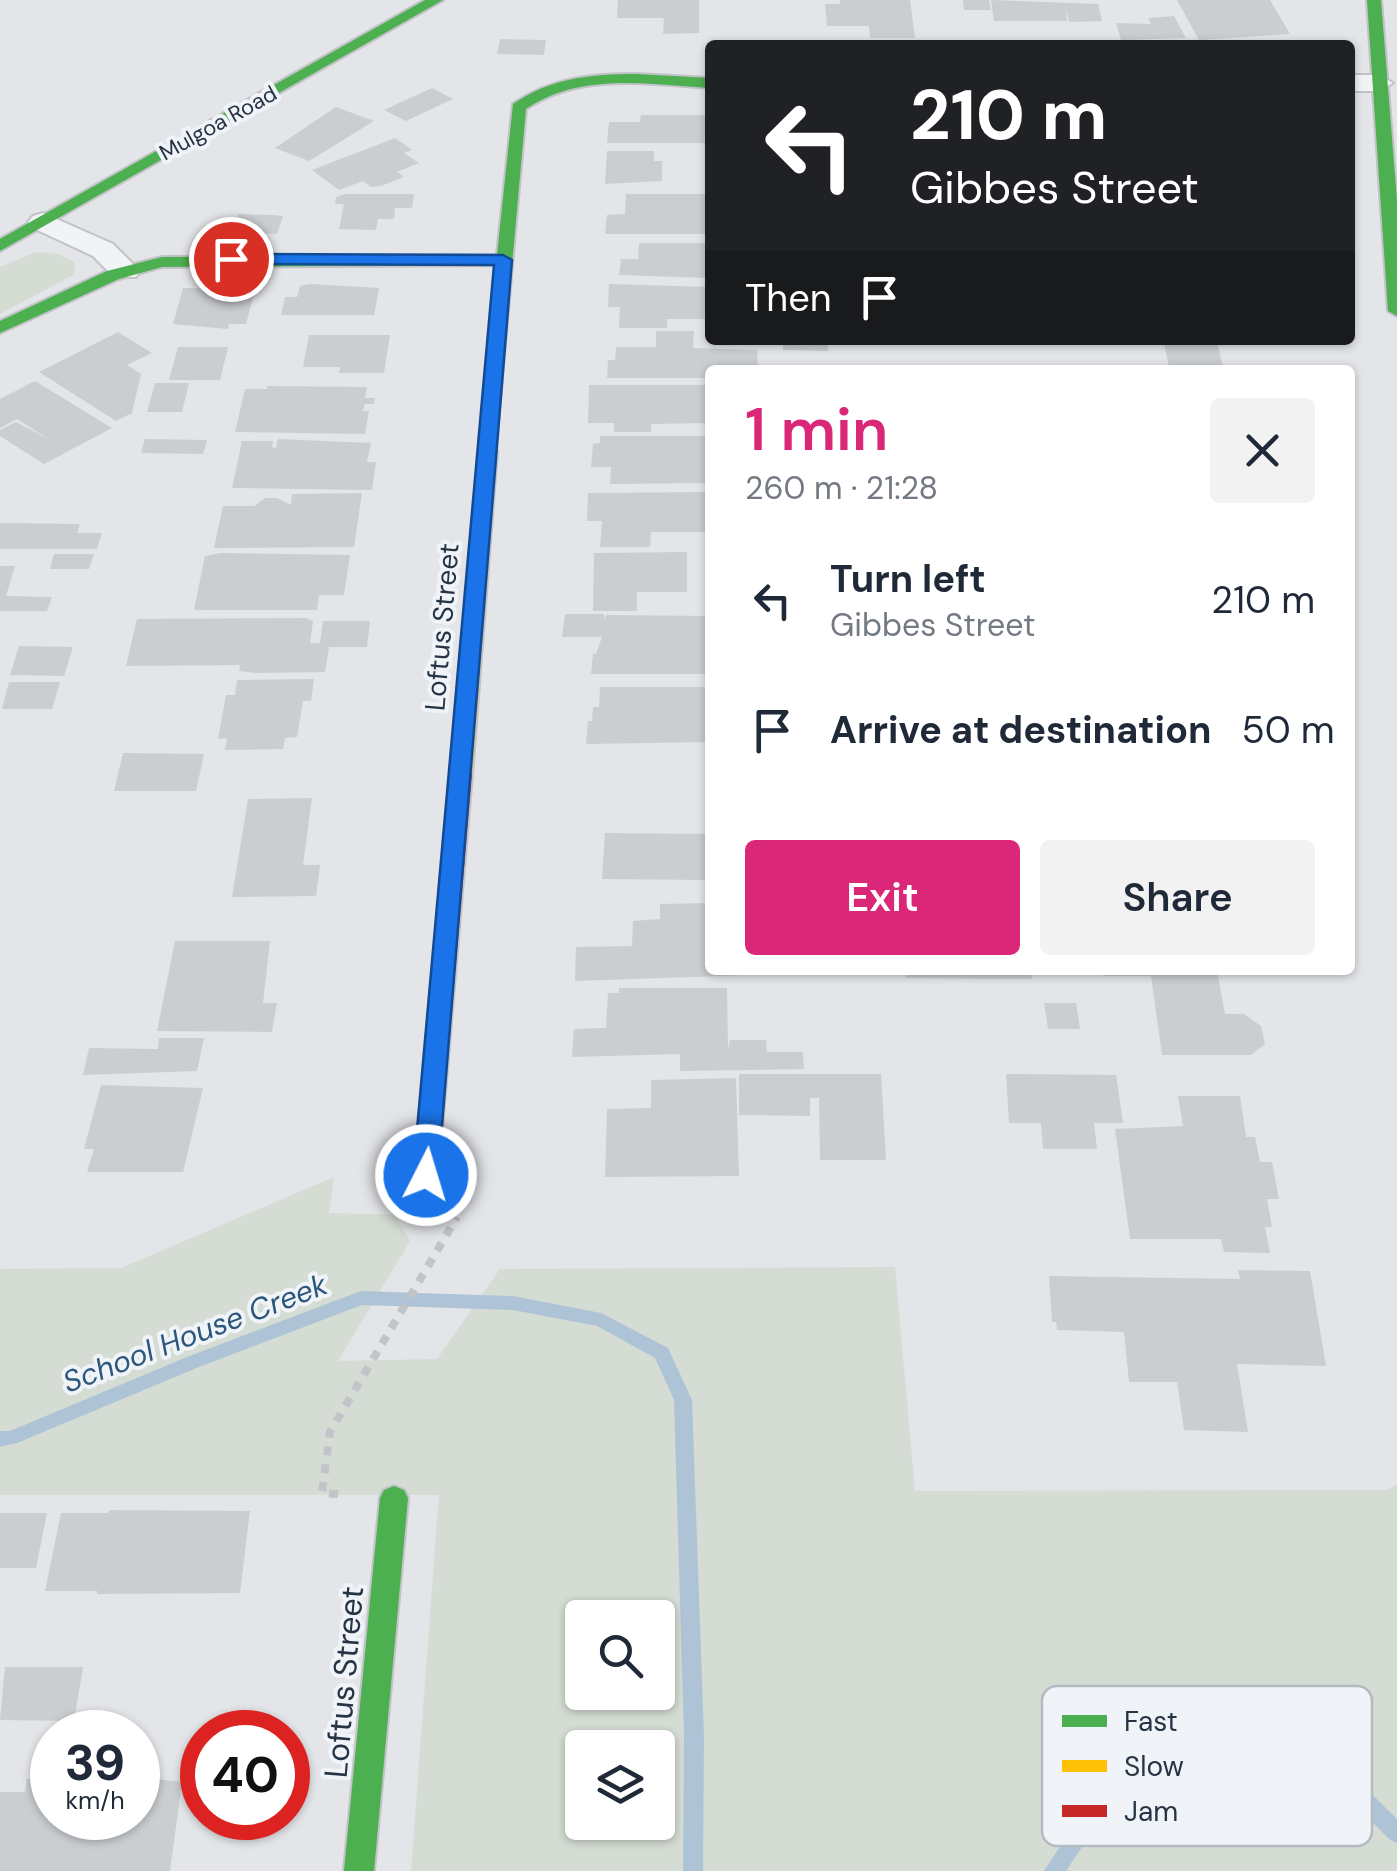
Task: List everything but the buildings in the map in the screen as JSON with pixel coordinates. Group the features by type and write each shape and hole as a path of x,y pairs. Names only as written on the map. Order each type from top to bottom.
{"street":[{"name":"Mulgoa Road","path":"0,246 436,0"},
{"path":"1374,0 1397,311"},
{"path":"1355,82 1379,82"},
{"name":"Loftus Street","path":"426,1175 518,107 534,91 561,84 705,83"},
{"path":"43,222 103,250 126,271"},
{"path":"0,328 126,271 192,259 503,260"},
{"name":"Loftus Street","path":"359,1871 394,1498"}],"path":[{"path":"394,1498 322,1494 330,1432 434,1250"}],"shaded area":[{"path":"36,252 59,254 74,262 75,274 0,314 0,267"},
{"path":"334,1177 329,1213 395,1215 410,1241 338,1361 437,1359 500,1269 895,1267 915,1491 1387,1490 1397,1485 1397,1871 411,1871 439,1495 0,1495 0,1269 121,1268"}],"waterway":[{"name":"School House Creek","path":"0,1439 11,1438 361,1298 513,1303 601,1320 662,1353 683,1400 694,1736 693,1871"},
{"name":"School House Creek","path":"1372,1808 1397,1833"},
{"name":"School House Creek","path":"1054,1871 1071,1846"}],"traffic: fast":[{"path":"0,246 436,0"},
{"path":"1374,0 1397,311"},
{"path":"488,451 518,107 537,94 584,80 705,83"},
{"path":"0,328 113,275 162,262 503,260"},
{"path":"359,1871 394,1498"}],"traffic: slow":[{"path":"461,774 488,451"}],"traffic: jam":[{"path":"426,1175 461,774"}],"route":[{"path":"231,259 503,260 426,1175"}]}
